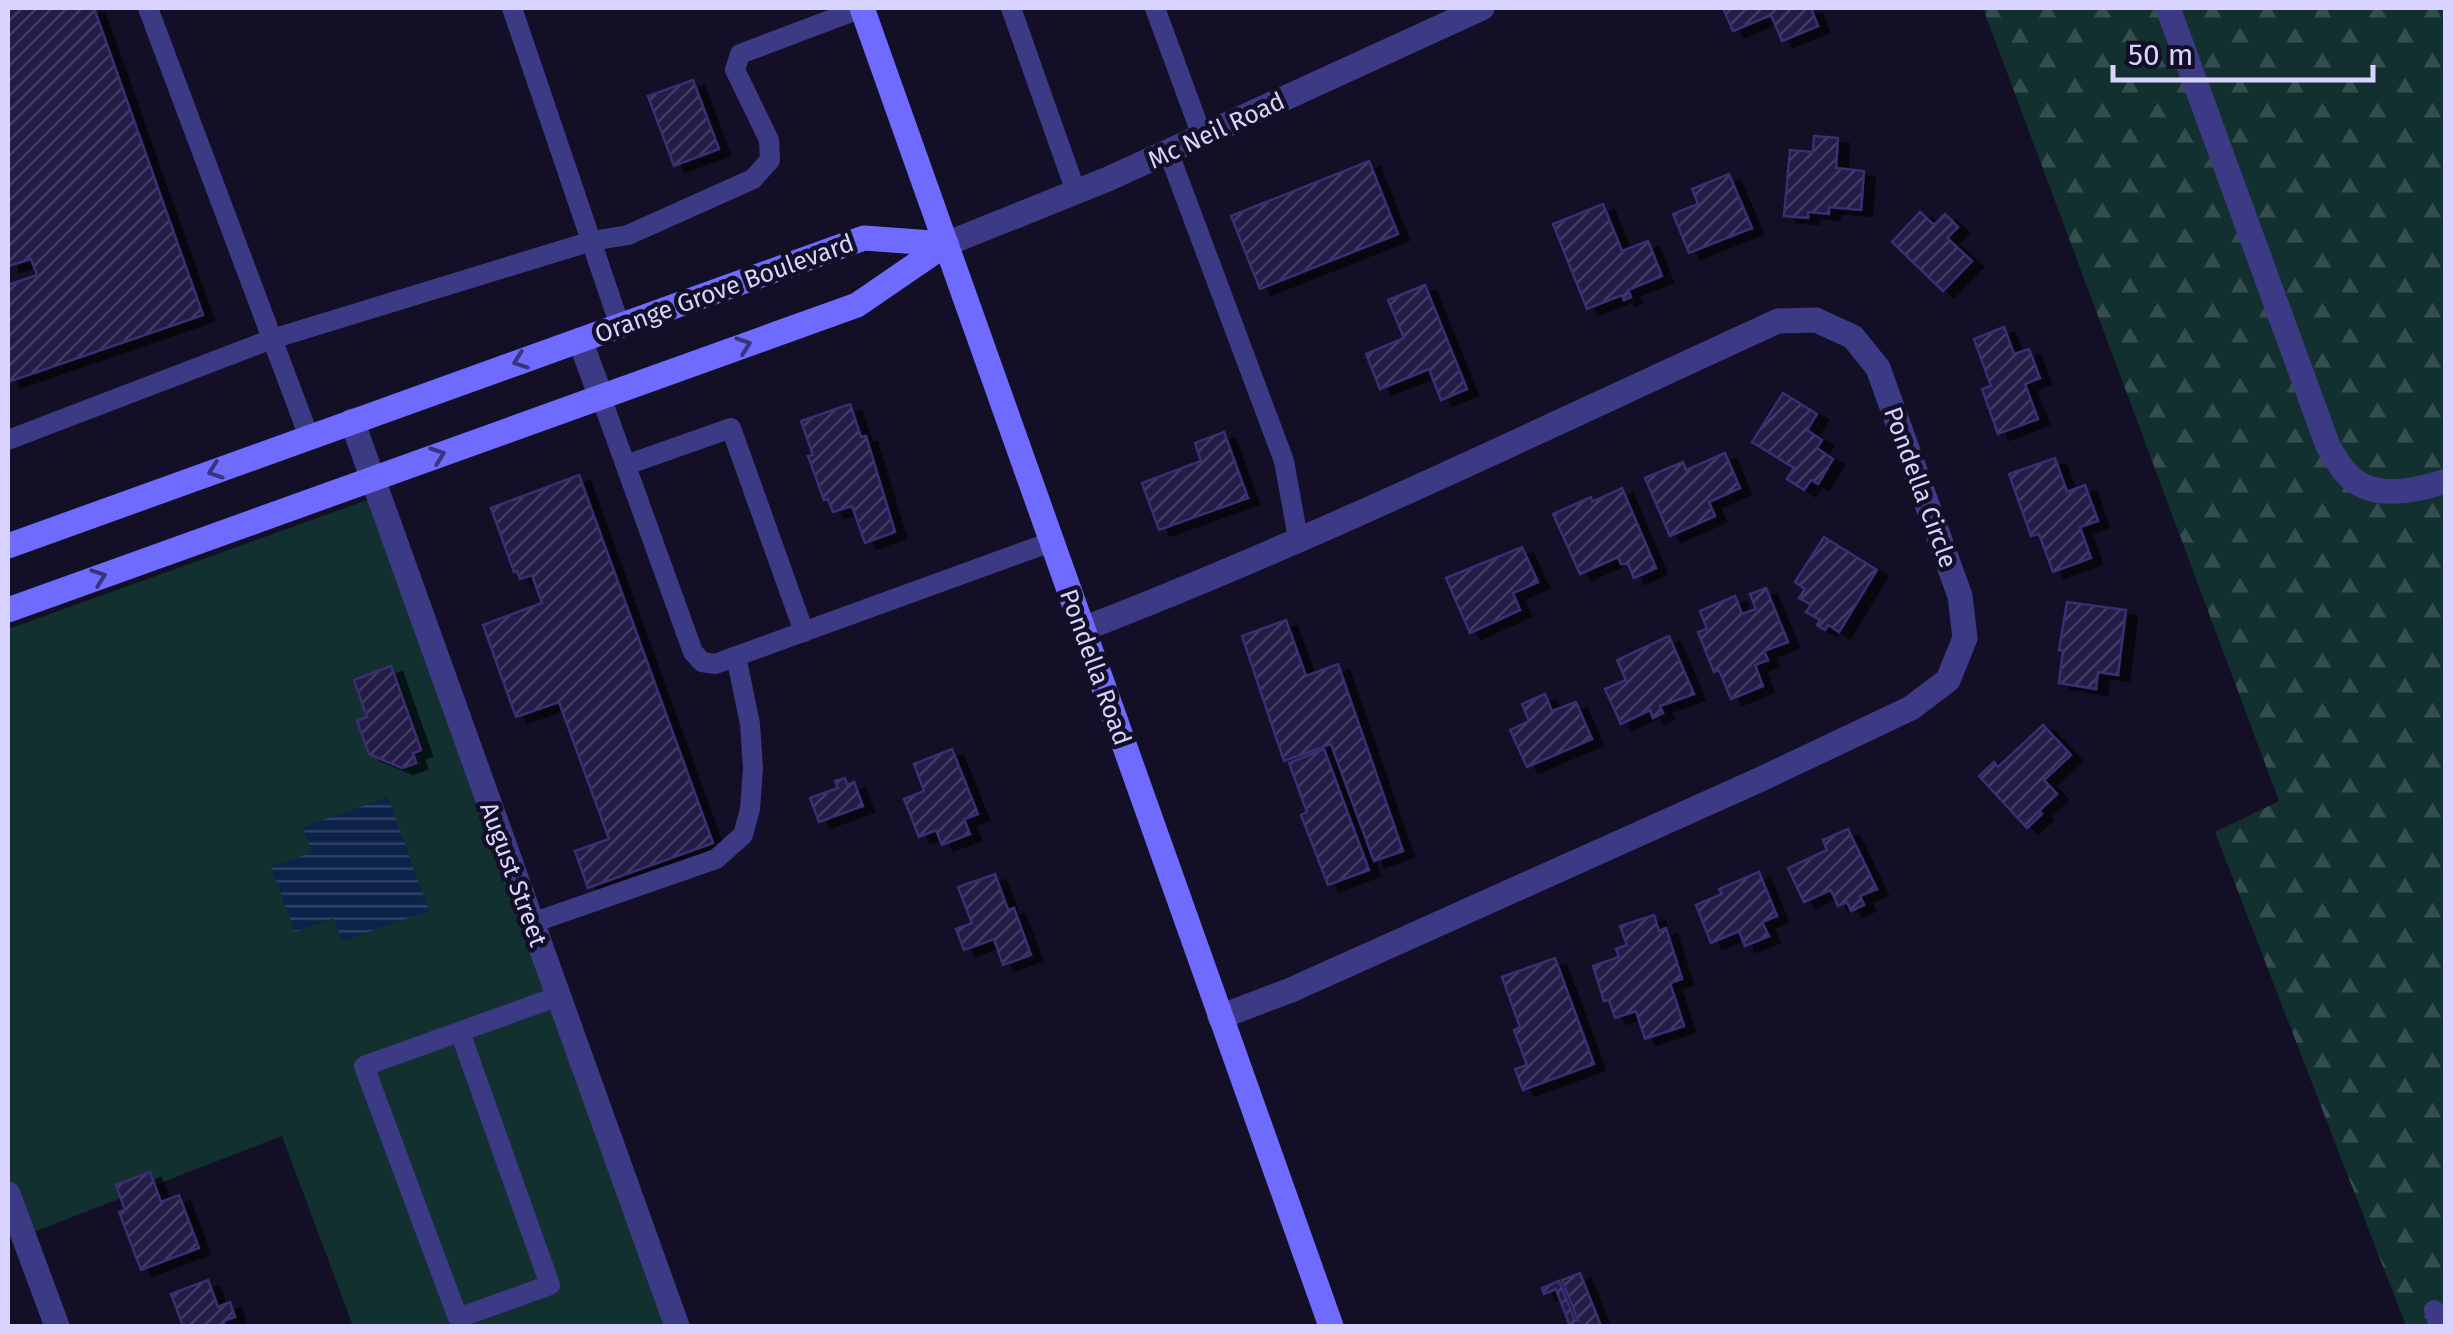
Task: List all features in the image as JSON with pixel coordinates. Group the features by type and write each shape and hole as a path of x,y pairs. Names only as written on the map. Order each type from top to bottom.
{"street":[{"name":"Pondella Road","path":"862,8 1331,1326"},
{"name":"Mc Neil Road","path":"946,244 1076,192 1482,8"},
{"path":"2168,8 2328,446 2348,477 2382,492 2413,491 2446,481"},
{"name":"Orange Grove Boulevard","path":"8,546 864,238 946,244"},
{"path":"8,610 857,305 946,244"},
{"name":"Pondella Circle","path":"1083,629 1298,538 1778,321 1816,320 1854,338 1878,368 1936,521 1960,596 1966,638 1948,680 1911,708 1760,780 1291,990 1220,1017"},
{"path":"580,340 601,397"},
{"name":"August Street","path":"352,421 677,1326"},
{"path":"8,1194 57,1326"}],"lane":[{"path":"148,8 309,437"},
{"path":"512,8 620,326"},
{"path":"8,440 272,339 592,241 628,235 752,179 770,160 769,140 735,70 740,54 862,8"},
{"path":"1011,8 1076,192"},
{"path":"1155,8 1202,136"},
{"path":"1168,151 1284,461 1298,538"},
{"path":"601,397 693,652 702,662 715,664 1051,542"},
{"path":"626,466 732,428 804,632"},
{"path":"532,923 716,859 743,835 754,768 750,724 736,656"},
{"path":"460,1032 550,1285 458,1318 364,1066 558,996"}],"green space":[{"path":"1983,8 2445,8 2445,1326 2406,1326 2215,832 2279,801"},
{"path":"370,499 682,1326 353,1326 282,1136 13,1240 8,1224 8,629"}],"water":[{"path":"388,797 429,911 342,941 334,918 295,932 271,867 312,852 303,827"}],"building":[{"path":"8,8 94,8 203,315 8,382 8,285 37,275 31,259 8,266"},
{"path":"1723,8 1811,8 1818,26 1782,41 1771,15 1733,31"},
{"path":"693,80 719,149 674,166 648,96"},
{"path":"1814,136 1838,138 1836,168 1864,171 1861,210 1829,207 1829,214 1808,212 1808,218 1784,216 1790,150 1813,152"},
{"path":"1369,161 1398,234 1260,289 1231,216"},
{"path":"1729,174 1752,228 1689,253 1673,214 1698,204 1692,189"},
{"path":"1603,204 1622,251 1648,241 1662,276 1628,290 1631,297 1624,300 1622,295 1587,309 1553,224"},
{"path":"1920,212 1934,225 1945,214 1958,227 1947,238 1972,261 1943,291 1892,242"},
{"path":"1425,285 1467,389 1441,400 1429,369 1380,389 1366,354 1404,338 1388,300"},
{"path":"2004,327 2014,354 2029,349 2040,378 2025,384 2038,419 1998,434 1982,389 1991,386 1974,339"},
{"path":"1783,393 1817,414 1807,430 1822,440 1817,448 1833,459 1818,484 1811,480 1804,490 1787,479 1794,468 1752,442"},
{"path":"850,404 861,437 866,436 895,532 865,543 852,506 833,512 828,499 824,500 808,456 813,455 801,421"},
{"path":"1224,432 1248,498 1159,530 1142,483 1201,461 1195,443"},
{"path":"1725,453 1740,488 1709,502 1715,516 1670,536 1645,478 1683,462 1686,470"},
{"path":"2055,458 2067,492 2085,485 2098,521 2080,527 2091,558 2053,572 2039,534 2031,536 2009,474"},
{"path":"579,475 713,843 588,888 575,851 609,839 559,702 516,717 483,625 542,603 532,575 520,579 514,572 491,508"},
{"path":"1622,488 1656,568 1634,578 1628,564 1621,564 1618,557 1580,574 1553,514"},
{"path":"1824,537 1877,570 1839,632 1828,625 1825,630 1817,625 1820,620 1806,612 1811,605 1799,598 1805,589 1795,582"},
{"path":"1522,547 1538,582 1513,593 1520,610 1470,633 1446,578"},
{"path":"1766,588 1788,642 1764,651 1768,660 1755,665 1763,686 1731,699 1719,670 1714,672 1698,632 1707,629 1700,611 1735,596 1742,614 1756,609 1750,594"},
{"path":"2067,602 2126,610 2118,675 2098,672 2096,689 2059,683 2063,651 2059,650"},
{"path":"1286,620 1306,676 1338,664 1403,851 1374,861 1331,744 1284,761 1242,636"},
{"path":"1669,636 1694,694 1660,706 1663,713 1653,718 1650,710 1621,724 1605,689 1626,680 1617,660"},
{"path":"391,666 421,750 413,753 416,763 402,768 369,754 357,721 367,717 354,680"},
{"path":"1545,694 1552,711 1576,702 1592,739 1527,767 1510,730 1529,721 1522,704"},
{"path":"2043,725 2071,755 2044,780 2057,794 2027,828 1979,776 1994,762 1998,767"},
{"path":"952,749 978,814 964,819 970,834 942,845 936,830 919,837 904,799 924,791 914,764"},
{"path":"1324,749 1369,870 1328,885 1301,815 1307,812 1289,763"},
{"path":"845,778 847,785 854,782 863,806 819,822 810,798 838,788 835,781"},
{"path":"1848,829 1877,889 1860,896 1864,905 1851,911 1847,902 1838,906 1831,890 1804,902 1788,868 1827,850 1823,840"},
{"path":"1759,872 1777,916 1762,922 1769,936 1745,946 1739,931 1711,943 1696,905 1722,894 1719,889"},
{"path":"995,874 1008,910 1014,908 1031,955 1003,965 994,939 964,950 956,929 972,923 958,887"},
{"path":"1654,915 1659,931 1666,928 1682,979 1670,983 1684,1026 1645,1039 1636,1011 1615,1018 1609,1000 1604,1001 1593,966 1619,957 1616,949 1627,945 1620,926"},
{"path":"1555,958 1594,1064 1523,1090 1515,1069 1527,1065 1514,1030 1520,1027 1502,977"},
{"path":"150,1172 161,1202 179,1195 199,1248 141,1270 119,1212 125,1210 116,1185"},
{"path":"1580,1273 1601,1326 1570,1326 1556,1289 1544,1294 1542,1288 1559,1281 1575,1321 1578,1320 1562,1280"},
{"path":"208,1280 218,1307 230,1302 235,1317 223,1321 225,1326 183,1326 171,1294"}]}
